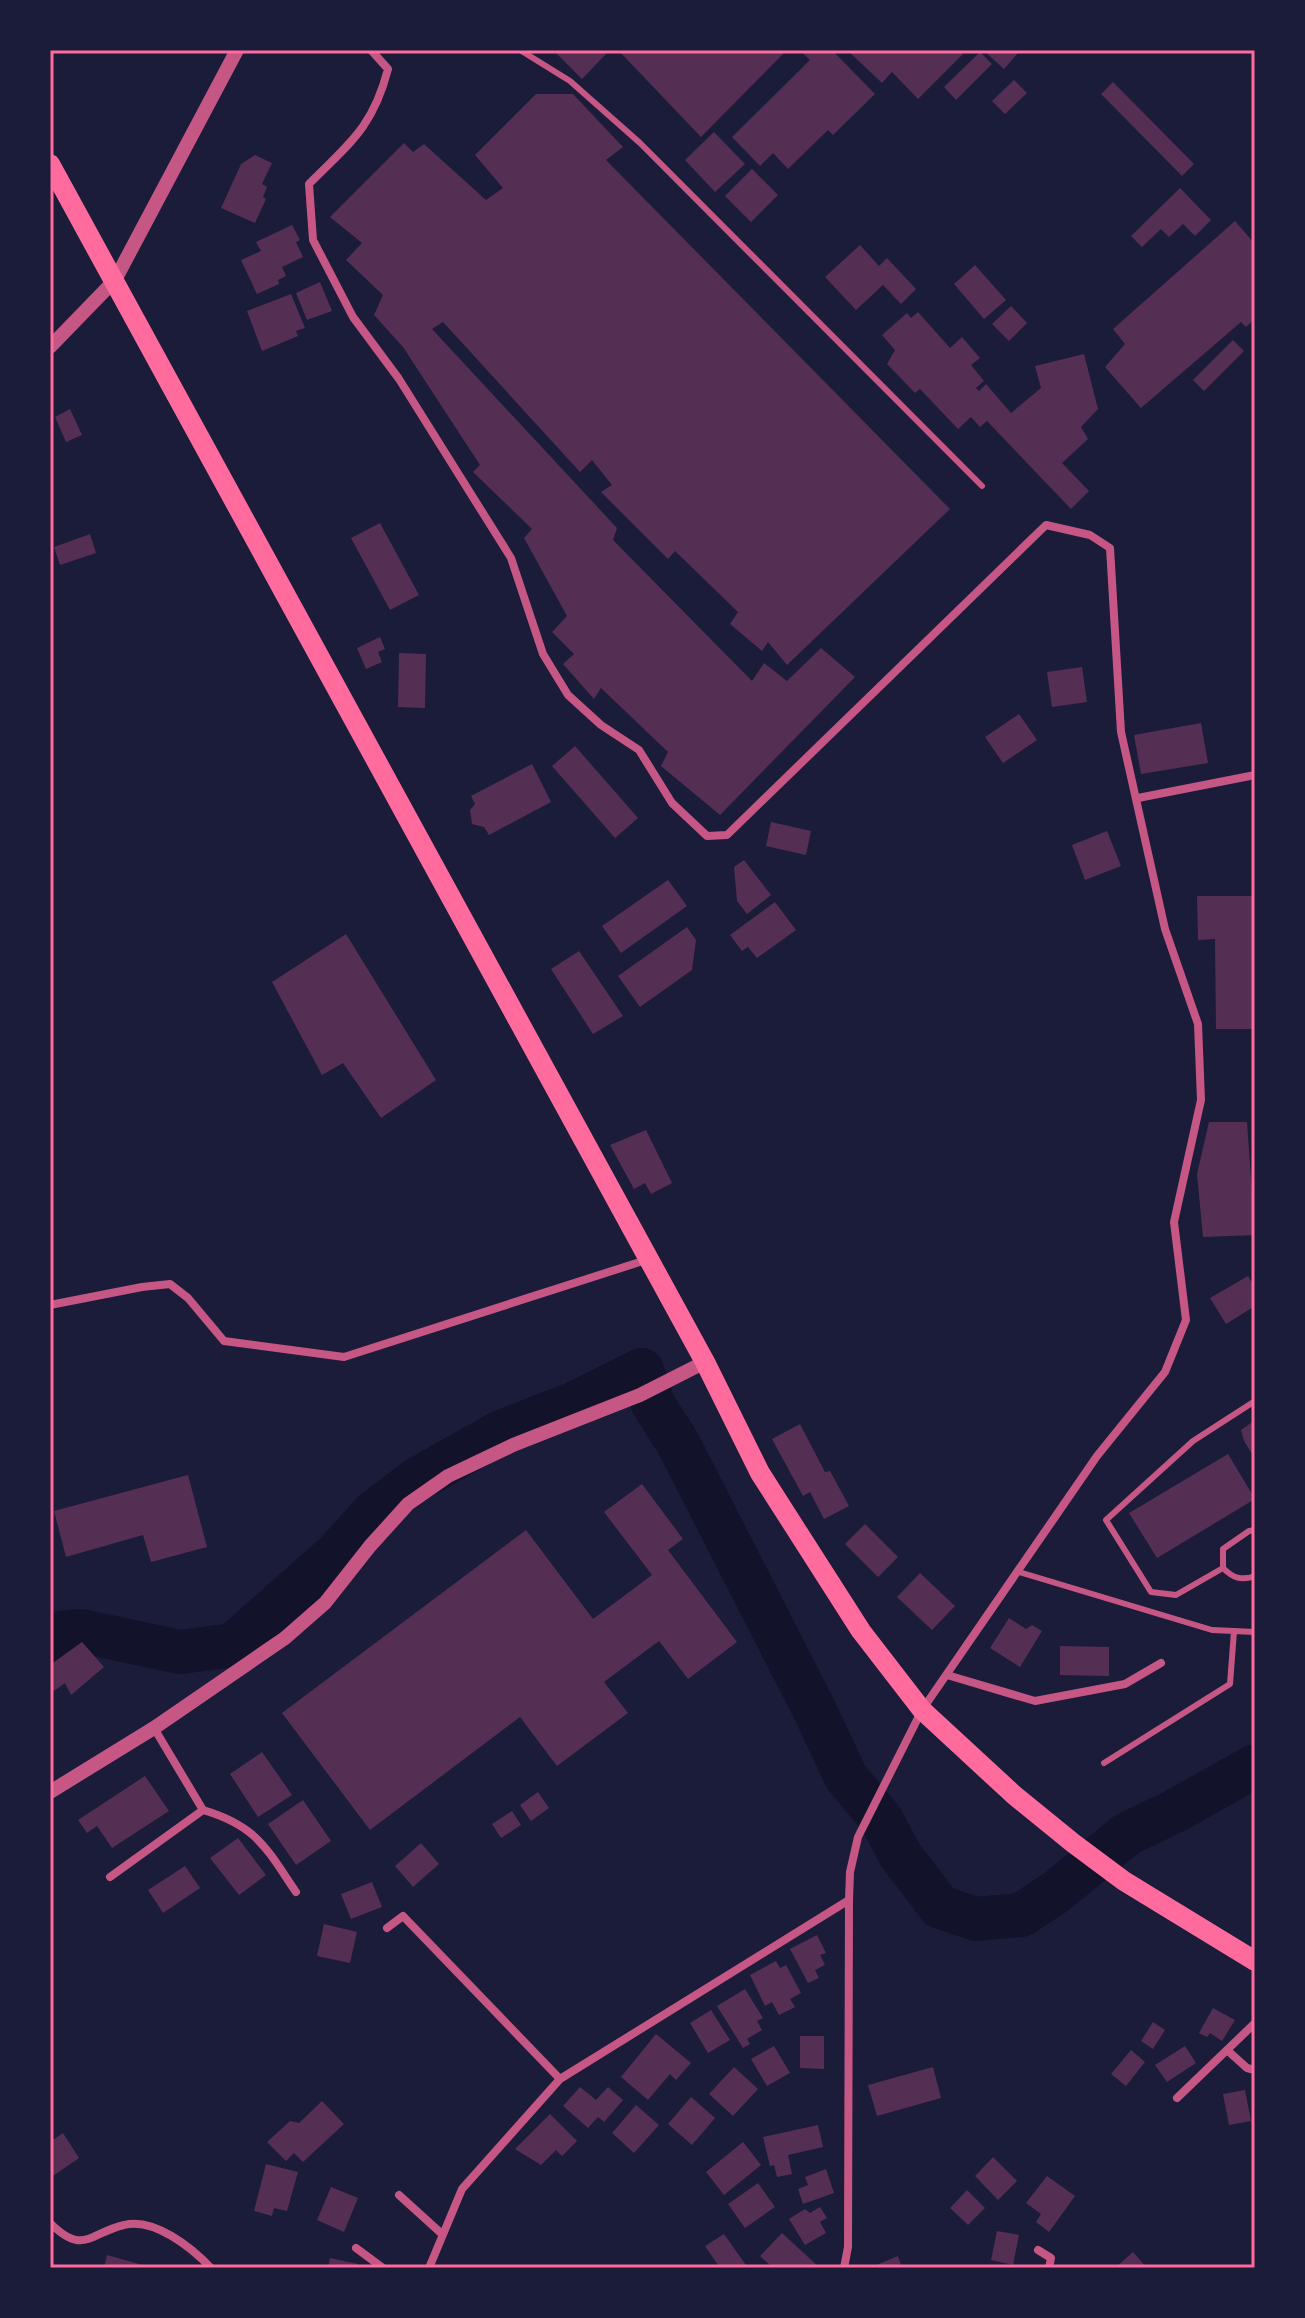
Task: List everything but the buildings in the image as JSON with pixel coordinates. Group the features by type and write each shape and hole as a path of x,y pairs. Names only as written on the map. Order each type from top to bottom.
{"main road":[{"path":"50,164 705,1362 760,1473 861,1631 922,1710 1014,1795 1110,1870 1255,1961"}],"street":[{"path":"50,345 115,280 237,50"},
{"path":"371,50 388,69 380,97 365,127 309,184 313,240 353,317 399,379 511,558 543,654 568,695 601,725 639,750 672,803 707,836 727,835 1046,525 1090,535 1110,548 1121,732 1165,929 1198,1024 1201,1100 1174,1222 1186,1320 1165,1372 1097,1456 922,1710 858,1837 850,1872 849,1900 848,2247 844,2268"},
{"path":"1138,798 1255,775"},
{"path":"50,1305 170,1284 188,1298 224,1341 344,1357 647,1259"},
{"path":"50,1792 154,1728 285,1638 315,1612 408,1504 448,1476 513,1445 640,1395 705,1362"},
{"path":"947,1675 1035,1701 1125,1684 1161,1663"},
{"path":"154,1728 203,1810 231,1819 254,1834 296,1892"},
{"path":"110,1877 203,1810"},
{"path":"429,2268 462,2189 560,2079 849,1900"},
{"path":"387,1928 403,1916 560,2079"},
{"path":"1177,2098 1255,2023"},
{"path":"1227,2050 1247,2068 1255,2070"},
{"path":"399,2195 442,2234"},
{"path":"50,2223 61,2234 77,2241 97,2238 125,2224 150,2225 196,2252 211,2268"},
{"path":"356,2248 383,2268"},
{"path":"1038,2250 1051,2258 1049,2268"}],"lane":[{"path":"520,50 570,81 640,143 982,486"},
{"path":"1223,1568 1176,1595 1151,1592 1106,1520 1193,1441 1255,1401"},
{"path":"1255,1530 1223,1549 1223,1568 1231,1576 1244,1580 1255,1576"},
{"path":"1019,1572 1212,1630 1255,1632"},
{"path":"1104,1763 1230,1684 1234,1631"}],"waterway":[{"path":"50,1641 61,1633 81,1631 180,1652 233,1645 336,1554 373,1513 416,1480 501,1432 573,1404 642,1370 653,1404 678,1443 846,1777 881,1819 901,1856 940,1907 976,1919 1021,1915 1056,1892 1127,1834 1255,1766"}]}
